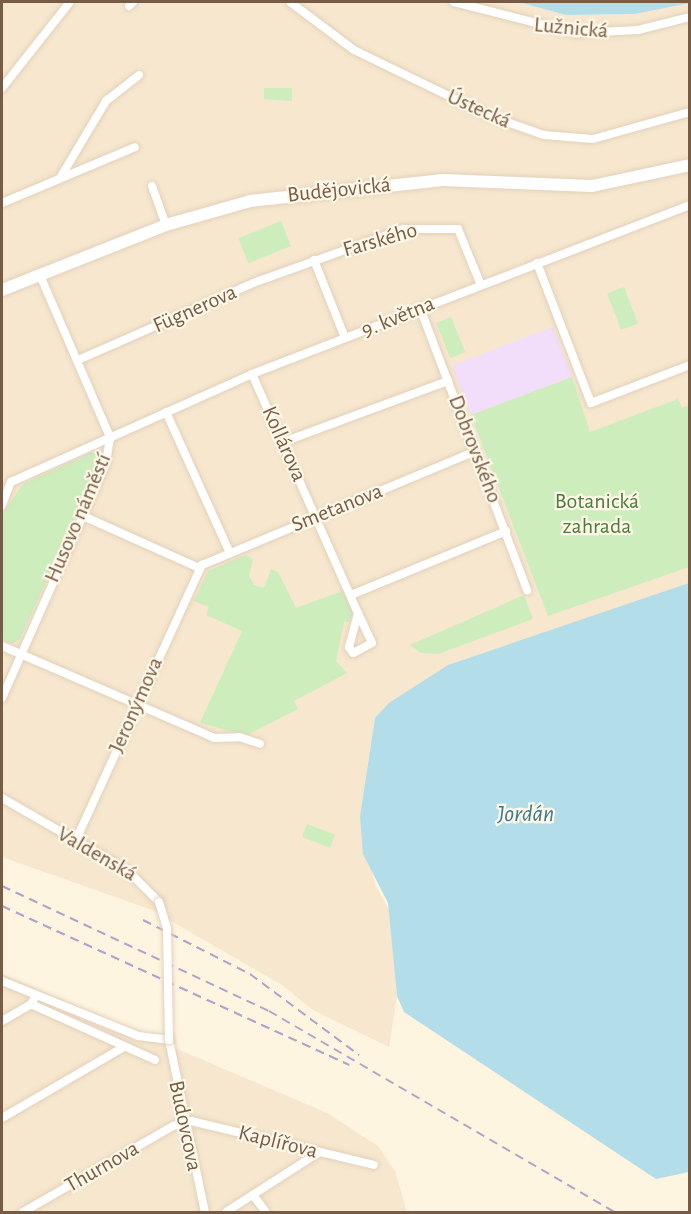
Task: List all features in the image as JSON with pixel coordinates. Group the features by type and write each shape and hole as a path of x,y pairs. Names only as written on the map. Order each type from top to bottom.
{"main road":[{"name":"Budějovická","path":"2,290 166,225 285,195 442,180 569,188 690,165"}],"street":[{"path":"2,88 70,2"},
{"name":"Ústecká","path":"290,2 354,50 490,116 544,135 593,138 690,112"},
{"name":"Lužnická","path":"454,2 576,33 638,30 690,16"},
{"path":"60,178 106,101 139,75"},
{"path":"2,203 135,147"},
{"path":"152,186 166,225"},
{"name":"9. května","path":"110,437 252,374 690,205"},
{"name":"Farského","path":"314,260 404,229 447,226 460,232 481,285"},
{"path":"314,260 345,338"},
{"name":"Fügnerova","path":"78,360 314,260"},
{"path":"537,263 591,403 690,365"},
{"path":"40,275 110,437"},
{"name":"Dobrovského","path":"420,308 527,590"},
{"name":"Kollárova","path":"252,374 358,614"},
{"path":"283,442 448,381"},
{"path":"166,412 230,553"},
{"name":"Husovo náměstí","path":"2,505 6,481 110,437 108,457 2,698"},
{"name":"Smetanova","path":"199,568 476,451"},
{"path":"83,516 199,568"},
{"path":"351,596 506,531"},
{"name":"Jeronýmova","path":"75,842 199,568"},
{"path":"2,646 215,738 239,737 260,744"},
{"name":"Valdenská","path":"2,798 146,883 159,902 167,928 169,1040"},
{"path":"2,981 138,1036 169,1040"},
{"path":"2,1021 31,1004 36,996"},
{"path":"31,1004 155,1060"},
{"name":"Budovcova","path":"169,1040 182,1123 205,1212"},
{"path":"2,1118 124,1047"},
{"name":"Kaplířova","path":"182,1123 374,1165"},
{"name":"Thurnova","path":"23,1212 182,1123"},
{"path":"226,1212 318,1153"},
{"path":"253,1195 266,1212"}],"shaded area":[{"path":"2,2 518,2 566,15 635,14 689,3 689,583 622,607 375,718 360,816 375,884 389,910 397,996 389,1047 313,1010 282,985 152,910 2,857"},
{"path":"553,327 572,376 471,415 452,366"},
{"path":"2,974 327,1113 378,1146 395,1171 407,1212 2,1212"}],"green space":[{"path":"264,88 292,88 292,101 264,99"},
{"path":"281,221 291,246 248,263 238,238"},
{"path":"624,287 638,323 621,330 607,293"},
{"path":"451,317 465,352 450,358 436,323"},
{"name":"Botanická zahrada","path":"572,377 590,432 678,399 682,408 689,405 689,567 548,616 471,415"},
{"path":"92,452 100,454 101,461 20,639 12,644 2,639 2,514 23,484"},
{"path":"245,555 253,559 249,576 254,585 264,588 271,569 278,572 296,608 345,590 353,610 350,622 344,622 336,661 347,673 294,701 298,709 247,735 200,723 242,631 206,615 209,607 194,601 208,571"},
{"path":"524,595 533,619 438,654 421,653 410,645"},
{"path":"307,824 335,835 330,848 302,837"}],"water":[{"path":"518,2 690,3 635,14 566,15"},
{"name":"Jordán","path":"689,583 689,1172 656,1179 404,1012 397,996 388,903 363,854 360,816 375,718 389,703 448,665"}],"railway":[{"path":"2,886 269,1011 615,1212"},
{"path":"2,906 349,1065"},
{"path":"143,920 250,974 359,1055"}]}
